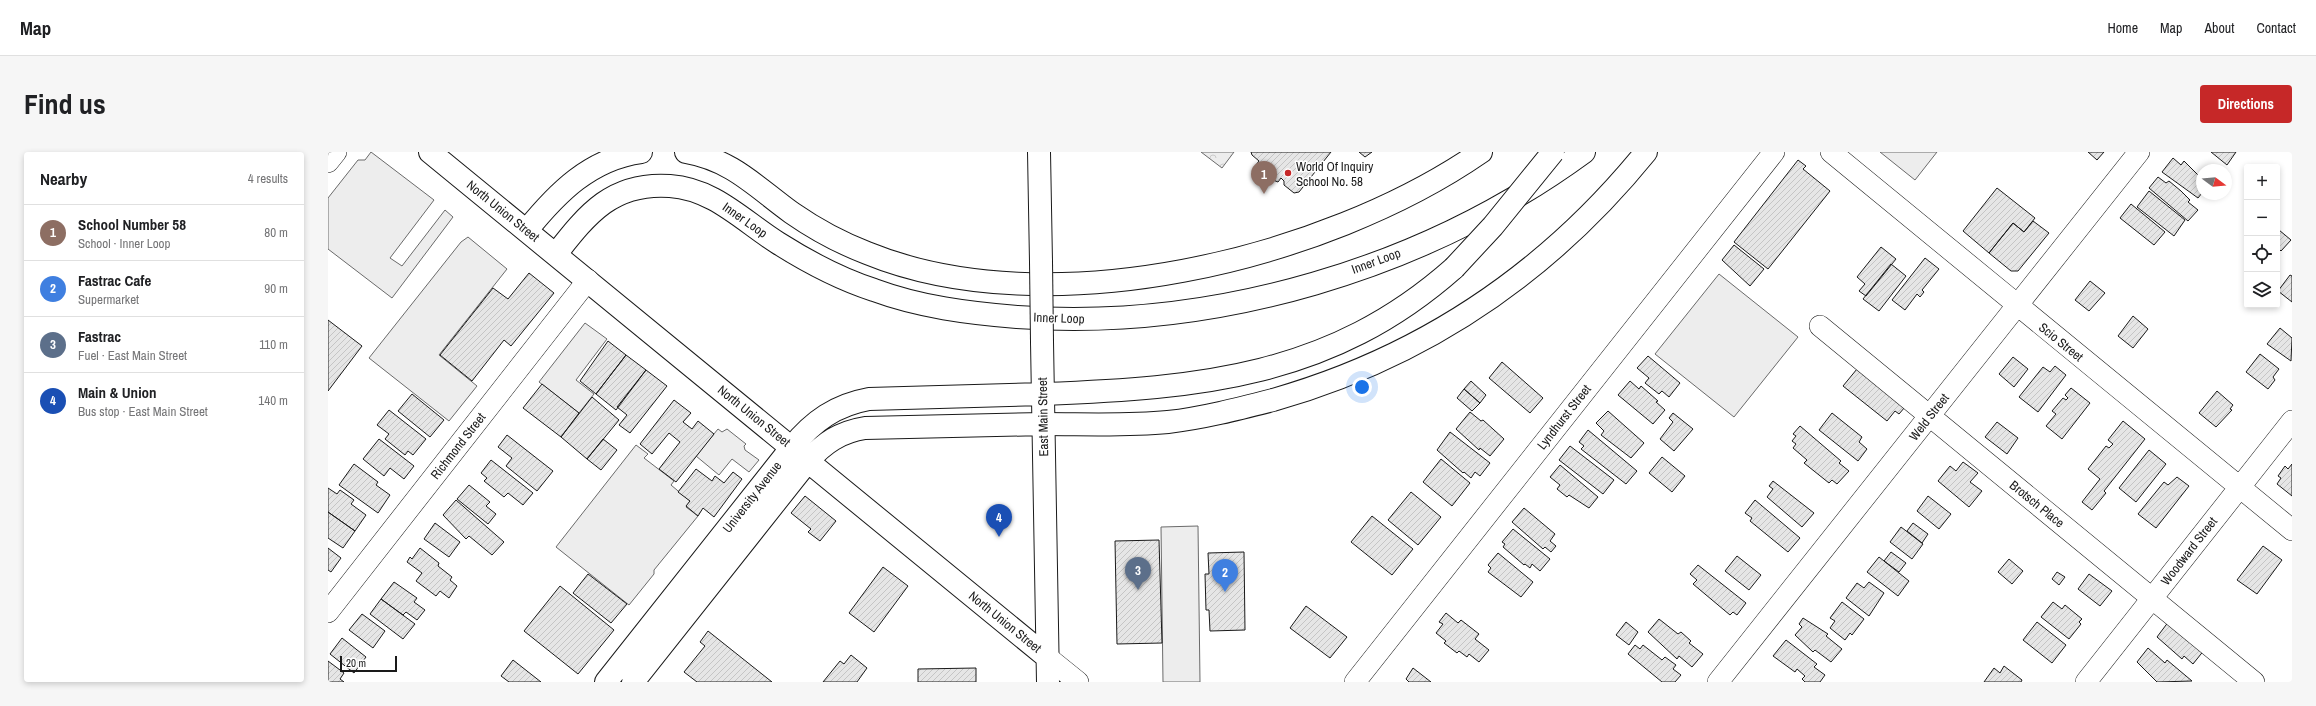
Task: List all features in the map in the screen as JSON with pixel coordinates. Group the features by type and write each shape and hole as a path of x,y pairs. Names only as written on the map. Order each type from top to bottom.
{"main road":[{"name":"North Union Street","path":"430,152 1047,657"},
{"path":"527,230 547,205 571,183 607,161 641,152"},
{"path":"686,152 726,164 746,176 806,222 838,240 903,266 955,278 997,282 1048,283 1126,280 1156,276 1258,253 1354,220 1415,191 1481,152"},
{"name":"East Main Street","path":"1039,152 1048,682"},
{"name":"University Avenue","path":"606,682 792,447 813,424 824,416 857,401 878,398 1043,394 1197,383 1277,366 1337,344 1388,318 1418,298 1454,268 1493,226 1553,152"},
{"name":"Inner Loop","path":"556,254 592,211 611,197 646,187 670,186 693,190 712,198 780,244 816,265 859,285 907,301 974,313 1042,318 1105,319 1149,316 1220,305 1286,290 1388,257 1489,211 1543,180 1584,152"},
{"name":"University Avenue","path":"633,682 808,461 830,440 852,430 878,427 1153,423 1196,418 1295,393 1334,380 1392,356 1463,318 1532,268 1594,210 1646,152"}],"street":[{"path":"328,162 336,152"},
{"name":"Lyndhurst Street","path":"1355,682 1774,152"},
{"name":"Scio Street","path":"1830,152 2292,530"},
{"name":"Weld Street","path":"1718,682 2139,152"},
{"name":"Richmond Street","path":"328,612 588,280"},
{"name":"Brotsch Place","path":"1820,326 2153,597 2254,682"},
{"name":"Woodward Street","path":"2086,682 2292,421"},
{"name":"North Union Street","path":"1047,657 1078,682"}],"shaded area":[{"path":"371,152 434,200 390,258 402,266 445,210 453,217 392,298 328,249 328,198 358,160 365,160"},
{"path":"1880,152 1937,152 1915,180"},
{"path":"468,237 507,269 439,355 477,386 449,421 369,358 461,242"},
{"path":"1719,274 1798,337 1734,417 1655,354"},
{"path":"585,323 607,339 576,380 594,394 579,413 539,382"},
{"path":"718,429 722,432 727,429 746,444 744,446 745,450 759,460 749,472 732,459 719,475 696,456"},
{"path":"636,445 648,454 644,458 674,481 671,485 690,501 686,507 698,516 654,570 654,574 629,605 556,547"},
{"path":"1198,526 1200,682 1163,682 1161,527"}],"green space":[{"path":"1201,152 1234,152 1222,168"}],"building":[{"name":"World Of Inquiry School No. 58","path":"1251,152 1331,152 1299,192 1294,193 1284,185 1284,181 1281,178 1278,182 1263,176 1256,165 1259,161 1252,155"},
{"name":"World Of Inquiry School No. 58","path":"1359,152 1372,152 1365,157"},
{"path":"2088,152 2104,152 2097,160"},
{"path":"2211,152 2236,152 2228,164"},
{"path":"2173,158 2181,165 2184,161 2196,173 2196,197 2162,172"},
{"path":"1798,160 1806,166 1803,169 1830,191 1768,269 1734,242"},
{"path":"2158,177 2166,183 2169,181 2190,200 2188,202 2198,210 2188,221 2149,188"},
{"path":"1997,188 2035,218 2024,232 2013,223 1989,253 1963,231"},
{"path":"2149,191 2185,220 2174,236 2137,207"},
{"path":"2131,204 2165,232 2154,245 2120,218"},
{"path":"2033,221 2049,233 2018,271 2011,271 1989,253 2013,223 2024,232"},
{"path":"2280,231 2291,240 2281,251 2280,250"},
{"path":"1734,245 1764,269 1750,286 1722,260"},
{"path":"1881,247 1896,259 1866,296 1859,291 1865,284 1857,277"},
{"path":"1925,258 1939,269 1922,290 1924,292 1920,297 1917,294 1905,310 1892,300"},
{"path":"1891,264 1906,276 1879,311 1863,299"},
{"path":"529,273 554,293 511,346 504,340 472,381 440,355 493,288 508,299"},
{"path":"2290,275 2292,276 2292,302 2280,293 2280,288"},
{"path":"2090,281 2105,293 2089,311 2075,300"},
{"path":"2133,316 2148,329 2133,348 2118,336"},
{"path":"328,320 362,346 328,391"},
{"path":"2280,328 2292,338 2291,361 2267,344"},
{"path":"608,341 626,355 596,394 580,381"},
{"path":"2260,354 2279,369 2273,377 2275,380 2268,389 2246,372"},
{"path":"626,355 646,370 616,410 596,394"},
{"path":"1648,356 1680,383 1669,397 1662,391 1659,394 1645,383 1649,378 1637,368"},
{"path":"2013,357 2028,369 2014,387 1999,374"},
{"path":"1502,362 1543,398 1530,413 1489,378"},
{"path":"2055,366 2066,375 2038,412 2019,397 2043,367 2050,372"},
{"path":"1857,369 1905,407 1899,414 1895,411 1887,421 1843,386"},
{"path":"646,370 667,386 630,433 619,425 627,415 617,407"},
{"path":"1471,381 1486,395 1480,403 1464,389"},
{"path":"1630,381 1639,389 1641,386 1658,401 1656,402 1665,410 1653,424 1618,395"},
{"path":"542,384 579,413 561,437 523,408"},
{"path":"2071,388 2090,403 2062,439 2046,426 2056,414 2052,411 2063,398 2066,400 2068,398 2065,395"},
{"path":"1464,389 1480,403 1472,411 1457,398"},
{"path":"2217,391 2233,405 2230,409 2232,410 2216,427 2199,413"},
{"path":"412,394 444,420 430,437 398,411"},
{"path":"592,397 619,420 587,459 561,437"},
{"path":"674,400 691,413 683,422 692,429 698,421 714,434 676,482 659,469 680,442 669,433 652,454 640,444"},
{"path":"389,410 426,439 413,455 408,451 405,455 385,439 389,434 377,425"},
{"path":"1608,411 1644,443 1631,458 1601,435 1604,431 1596,423"},
{"path":"1470,412 1481,421 1483,420 1504,439 1490,456 1480,448 1479,450 1456,429"},
{"path":"1673,413 1693,429 1674,451 1660,439 1673,422 1669,418"},
{"path":"1832,413 1862,437 1859,442 1867,449 1858,461 1819,430"},
{"path":"2123,421 2145,439 2104,491 2106,493 2092,510 2082,502 2100,479 2088,469 2106,446 2109,448 2113,444 2108,440"},
{"path":"1997,422 2018,438 2007,454 1985,437"},
{"path":"1800,426 1841,461 1839,463 1849,471 1837,484 1832,480 1829,483 1804,463 1807,460 1793,448 1796,444 1792,441 1796,436 1793,434"},
{"path":"1588,430 1637,471 1626,484 1581,449 1584,446 1579,442"},
{"path":"1450,432 1490,463 1480,476 1475,472 1471,478 1464,472 1463,473 1437,450"},
{"path":"507,435 553,471 537,491 506,466 512,458 498,447"},
{"path":"379,439 414,466 404,479 390,468 384,476 363,459"},
{"path":"603,439 617,450 601,470 587,459"},
{"path":"1570,446 1614,480 1603,494 1559,460"},
{"path":"2149,450 2166,464 2136,502 2119,488"},
{"path":"1662,457 1685,476 1672,492 1649,473"},
{"path":"1441,459 1470,483 1452,506 1423,482"},
{"path":"491,460 533,493 523,505 508,493 504,497 484,481 487,478 481,473"},
{"path":"1963,462 1978,473 1970,482 1982,491 1969,507 1938,481 1950,466 1956,471"},
{"path":"354,464 378,482 376,485 390,495 378,513 339,485"},
{"path":"2292,464 2292,496 2277,484 2281,478 2278,476 2285,466 2288,469"},
{"path":"1560,465 1598,497 1589,508 1569,495 1567,497 1557,489 1560,485 1550,477"},
{"path":"696,469 712,481 715,476 724,483 733,472 742,479 714,517 703,508 698,516 686,506 690,501 678,492"},
{"path":"2177,477 2189,486 2156,528 2138,514 2164,482 2168,485"},
{"path":"1773,481 1814,513 1802,527 1767,497 1773,489 1769,486"},
{"path":"469,485 490,502 486,506 496,514 488,524 457,499"},
{"path":"328,488 337,494 340,490 354,500 351,504 366,515 355,531 328,512"},
{"path":"1411,492 1441,517 1418,545 1388,520"},
{"path":"805,496 836,521 820,541 808,532 811,529 791,513"},
{"path":"1928,496 1951,514 1939,529 1917,511"},
{"path":"456,500 504,542 492,555 469,536 466,539 443,515"},
{"path":"1755,500 1800,538 1788,552 1750,521 1752,518 1745,513"},
{"path":"1524,508 1555,534 1550,541 1556,546 1551,552 1545,547 1543,549 1512,522"},
{"path":"328,512 355,531 343,548 328,538"},
{"path":"1372,516 1413,549 1392,575 1351,542"},
{"path":"435,523 460,542 449,557 424,539"},
{"path":"1913,523 1928,534 1922,543 1907,531"},
{"path":"1901,527 1923,544 1912,559 1890,542"},
{"path":"1513,529 1550,559 1540,571 1532,564 1530,568 1525,564 1524,565 1503,547 1505,544 1502,542"},
{"path":"1159,540 1162,643 1117,644 1115,541"},
{"path":"2263,546 2282,560 2257,594 2237,580"},
{"path":"328,548 341,558 331,572 328,570"},
{"path":"420,548 439,563 438,566 452,577 450,580 457,586 449,598 440,591 436,596 416,581 422,573 407,562 410,557 412,559"},
{"path":"1244,552 1245,630 1210,631 1209,610 1206,610 1205,574 1209,574 1208,553"},
{"path":"1891,552 1906,563 1899,572 1884,561"},
{"path":"1498,553 1533,582 1521,597 1488,572 1491,568 1488,565"},
{"path":"1737,556 1761,575 1749,590 1725,571"},
{"path":"1879,557 1909,581 1898,596 1867,572"},
{"path":"2009,559 2023,571 2012,584 1998,572"},
{"path":"1698,565 1746,603 1737,615 1733,612 1730,615 1693,584 1697,580 1690,574"},
{"path":"883,567 908,586 874,632 849,613"},
{"path":"2057,572 2065,577 2059,585 2052,579"},
{"path":"588,574 627,604 611,623 573,593"},
{"path":"2089,574 2112,591 2100,606 2078,589"},
{"path":"394,582 417,598 414,602 425,610 417,620 406,612 403,615 381,599"},
{"path":"1869,582 1884,593 1869,616 1846,598 1857,583 1864,588"},
{"path":"560,586 614,630 578,674 524,631"},
{"path":"381,599 415,624 403,639 370,614"},
{"path":"1842,602 1864,619 1852,635 1850,633 1845,640 1830,628 1835,621 1830,618"},
{"path":"2053,602 2062,609 2065,605 2082,619 2079,622 2081,624 2069,639 2041,617"},
{"path":"1306,606 1347,637 1330,658 1290,628"},
{"path":"1446,613 1458,623 1461,620 1479,634 1475,639 1489,650 1479,662 1469,654 1467,657 1459,651 1457,653 1444,643 1446,641 1436,633 1443,624 1439,622"},
{"path":"362,614 385,631 373,648 349,630"},
{"path":"1803,618 1828,634 1826,636 1842,649 1831,662 1815,650 1813,652 1795,635 1802,627 1799,624"},
{"path":"1659,619 1678,634 1681,632 1691,641 1689,643 1703,654 1692,667 1679,656 1677,659 1648,632"},
{"path":"2169,621 2205,649 2193,664 2184,656 2182,659 2157,637"},
{"path":"1626,622 1638,632 1629,645 1616,635"},
{"path":"2037,622 2066,645 2052,663 2023,640"},
{"path":"708,631 772,682 697,682 684,672 705,646 700,642"},
{"path":"342,638 366,657 354,673 330,654"},
{"path":"1786,640 1817,664 1814,667 1825,675 1820,682 1805,682 1802,679 1805,676 1797,669 1795,672 1773,656"},
{"path":"1635,645 1640,649 1643,645 1662,660 1665,657 1676,665 1673,669 1681,675 1675,682 1662,682 1628,654"},
{"path":"2148,648 2165,663 2167,660 2192,681 2157,682 2137,662"},
{"path":"851,655 867,668 857,682 823,682 840,661 844,664"},
{"path":"513,660 541,682 509,682 501,676"},
{"path":"328,661 344,673 340,679 344,682 328,682"},
{"path":"2004,666 2022,680 2021,682 1984,682 1994,668 2000,673"},
{"path":"976,668 976,682 918,682 918,669"},
{"path":"1413,668 1431,682 1409,682 1406,679"}],"place":[{"name":"World Of Inquiry School No. 58","path":"1288,173"},
{"name":"School Number 58","path":"1264,194"},
{"name":"Main & Union","path":"999,537"},
{"name":"Fastrac","path":"1138,590"},
{"name":"Fastrac Cafe","path":"1225,592"}]}
